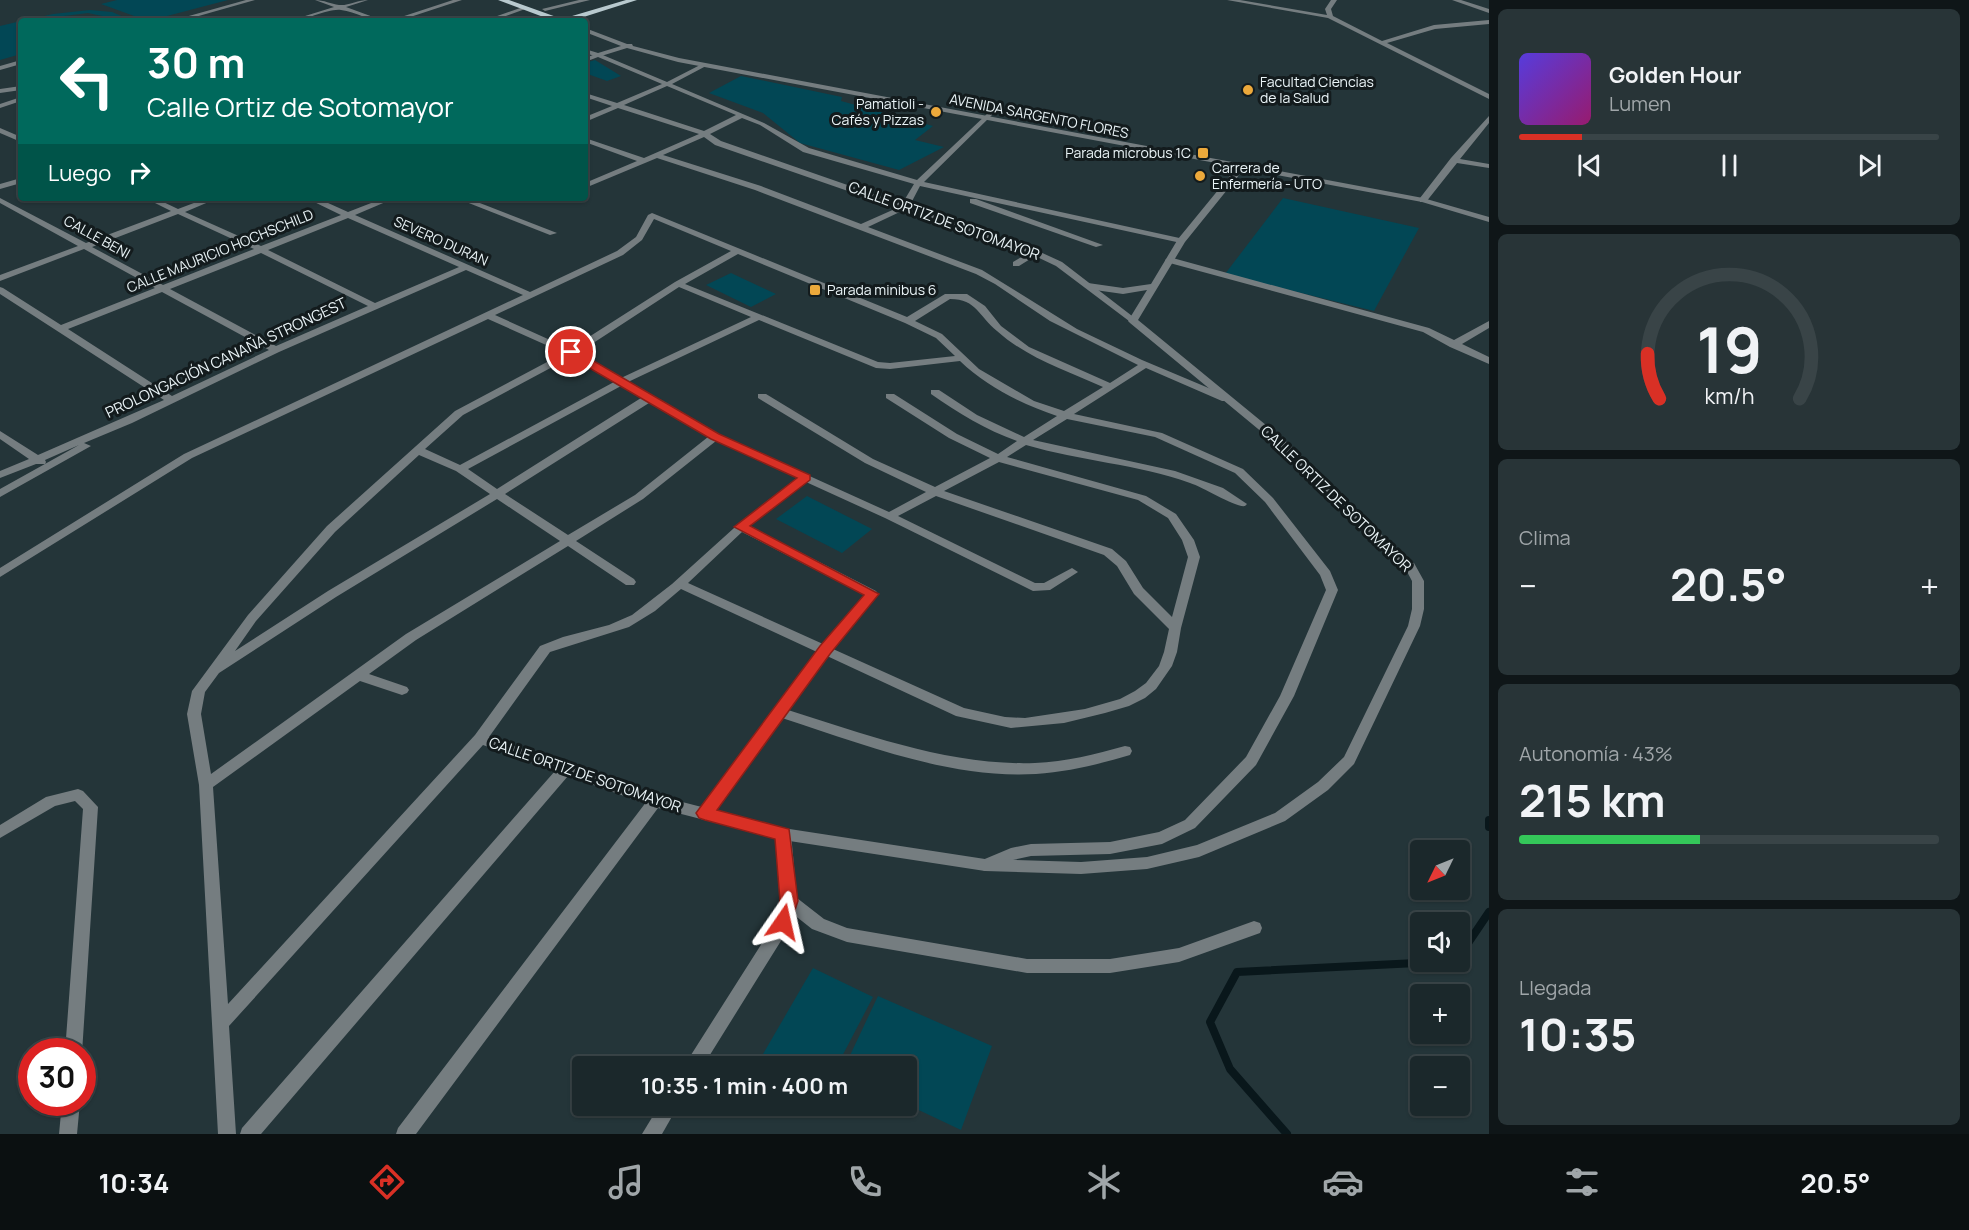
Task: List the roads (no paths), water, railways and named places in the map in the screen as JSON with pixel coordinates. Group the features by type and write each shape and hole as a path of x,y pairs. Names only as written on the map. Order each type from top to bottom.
{"main road":[{"name":"AVENIDA SARGENTO FLORES","path":"502,0 560,18"},
{"name":"AVENIDA SARGENTO FLORES","path":"520,0 562,18"},
{"path":"567,18 623,0"},
{"path":"568,18 633,0"}],"street":[{"path":"185,18 252,0"},
{"path":"318,0 372,18"},
{"path":"302,18 365,0"},
{"path":"402,18 459,0"},
{"path":"545,9 587,0"},
{"path":"1230,0 1330,17 1489,97"},
{"path":"1330,17 1328,9 1334,0"},
{"path":"1455,0 1489,11"},
{"path":"495,18 525,8"},
{"path":"1381,43 1434,27 1489,22"},
{"name":"AVENIDA SARGENTO FLORES","path":"588,24 677,53 987,117"},
{"name":"AVENIDA SARGENTO FLORES","path":"588,32 627,46 704,65 1201,156 1430,194 1489,213"},
{"path":"588,59 639,41"},
{"path":"588,52 774,129 789,142 806,150 918,183 1181,241"},
{"path":"0,68 18,63"},
{"path":"588,119 620,106 704,65"},
{"path":"0,85 18,82"},
{"path":"0,91 18,88"},
{"name":"CALLE ORTIZ DE SOTOMAYOR","path":"480,739 655,801 783,834 985,865 1081,868 1147,863 1199,851 1280,818 1323,786 1349,760 1414,626 1418,609 1418,580 1410,566 1348,511 1285,446 1133,321 1059,264 1035,253 718,143 705,134 588,96"},
{"path":"0,106 18,100"},
{"path":"588,185 705,134 742,115"},
{"path":"861,227 905,207 918,183 987,117"},
{"path":"1423,200 1489,118"},
{"path":"0,130 18,139"},
{"path":"588,141 643,160"},
{"path":"656,155 748,185 994,278 1052,319 1226,399"},
{"name":"AVENIDA SARGENTO FLORES","path":"1201,156 1241,167 1423,200 1489,220"},
{"path":"1454,160 1489,165"},
{"path":"1133,321 1181,241 1241,167"},
{"path":"0,187 18,181"},
{"path":"939,187 1099,245"},
{"name":"CALLE BENI","path":"0,200 276,350"},
{"path":"155,201 262,250 374,306"},
{"path":"0,278 206,201"},
{"name":"SEVERO DURAN","path":"317,201 528,294"},
{"name":"CALLE MAURICIO HOCHSCHILD","path":"60,329 383,201"},
{"path":"468,201 553,233"},
{"path":"0,573 188,456 490,316 528,294 597,265 633,245 648,227 652,215 939,336 976,371 1005,390 1068,416 1158,435 1239,471 1269,500 1326,574 1332,590 1287,696 1251,761 1190,824 1162,838 1110,848 1031,850 1011,854 985,865"},
{"path":"227,1134 206,785 194,714 199,691 252,618 331,529 420,452 459,413 571,352 678,284 738,250"},
{"path":"1016,264 1035,253"},
{"path":"1169,260 1407,324 1438,335 1453,345 1489,361"},
{"name":"PROLONGACIÓN CANAÑA STRONGEST","path":"0,475 128,421 276,350 465,267"},
{"path":"678,284 876,365 890,366 962,358"},
{"path":"1088,286 1123,291 1154,286"},
{"path":"0,290 172,400"},
{"path":"908,321 948,296 964,296 982,308 998,327 1026,350 1111,387"},
{"path":"490,316 571,352 619,383 715,437 889,516 1033,587 1046,587 1072,572"},
{"path":"460,469 619,383 757,318"},
{"path":"1453,345 1489,324"},
{"path":"1474,333 1489,339"},
{"path":"889,516 1026,442 1146,364"},
{"path":"935,392 961,409 1026,442 1179,475 1209,485 1241,504"},
{"path":"762,396 869,461 936,492 1108,552 1122,564 1138,591 1175,628"},
{"path":"680,584 961,712 1009,723 1088,713 1118,704 1149,688 1173,651 1175,628 1194,557 1188,540 1172,516 1142,498 998,458 953,436 890,396"},
{"path":"209,675 272,632 448,525 649,398"},
{"path":"0,494 128,421"},
{"path":"0,434 48,467"},
{"path":"206,785 411,637 639,497 715,437"},
{"path":"420,452 460,469 494,494 630,582"},
{"path":"221,1023 480,739 545,649 559,642 612,631 638,617 680,584 741,527 805,477"},
{"path":"705,813 825,650 872,594 741,527"},
{"path":"358,675 402,690"},
{"path":"780,712 940,761 979,768 1056,767 1105,758 1125,751"},
{"path":"249,1134 564,770"},
{"path":"0,832 51,801 78,795 92,807 75,1038"},
{"path":"405,1134 655,801"},
{"path":"699,1056 783,922 789,901 783,834"},
{"path":"789,901 818,924 847,936 1028,966 1110,966 1179,955 1254,928"},
{"path":"68,1134 70,1116"},
{"path":"651,1134 663,1116"}],"waterway":[{"path":"1489,820 1489,827"},
{"path":"1470,940 1489,912"},
{"path":"1287,1134 1230,1069 1210,1022 1237,972 1410,963"}],"place":[{"name":"Facultad Ciencias de la Salud","path":"1248,90"},
{"name":"Pamatioli - Cafés y Pizzas","path":"936,112"},
{"name":"Parada microbus 1C","path":"1203,153"},
{"name":"Carrera de Enfermería - UTO","path":"1200,176"},
{"name":"Parada minibus 6","path":"815,290"}]}
